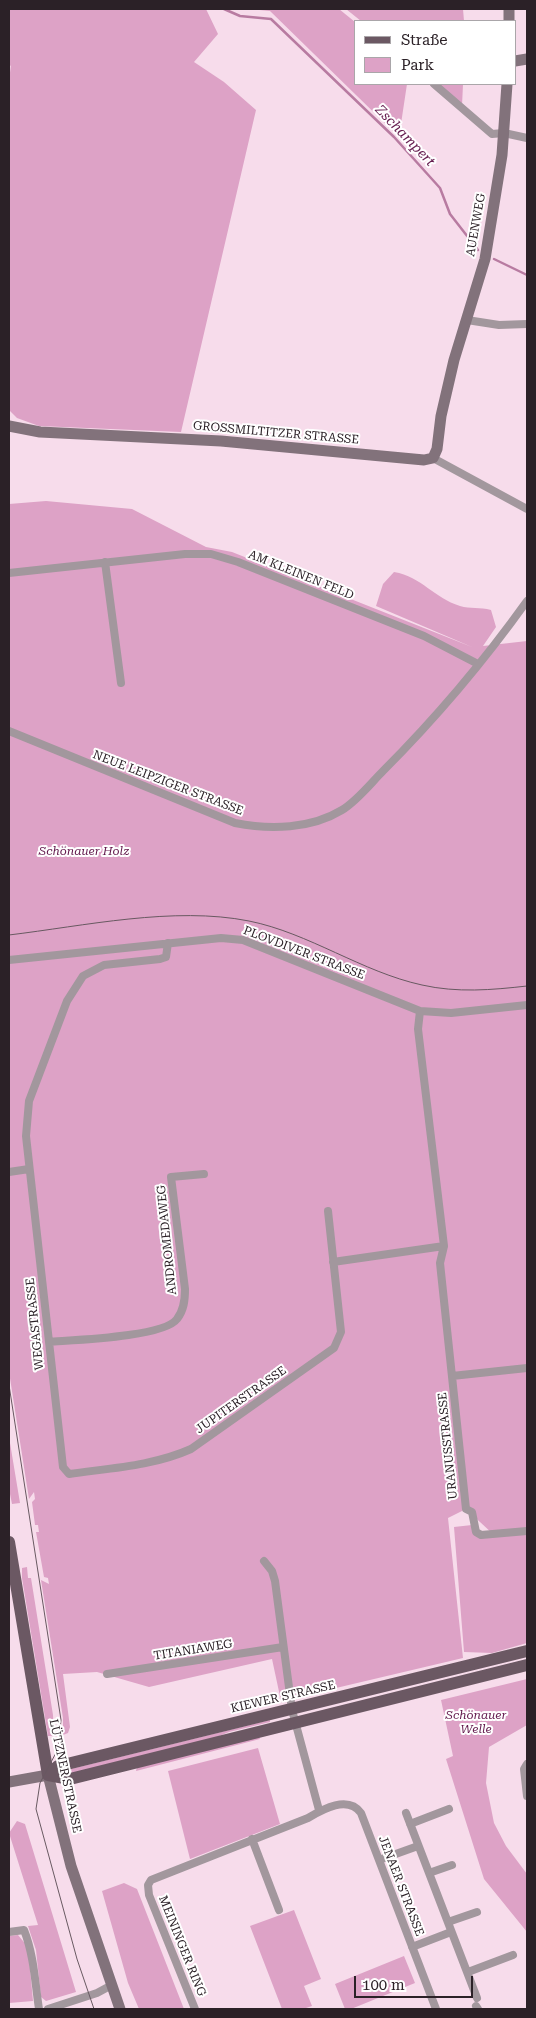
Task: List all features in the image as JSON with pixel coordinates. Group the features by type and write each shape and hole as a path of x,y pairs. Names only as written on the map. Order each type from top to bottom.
{"main road":[{"name":"LÜTZNER STRASSE","path":"9,1542 48,1775"},
{"name":"KIEWER STRASSE","path":"48,1775 58,1766 527,1651"},
{"name":"KIEWER STRASSE","path":"48,1775 70,1779 296,1725 527,1665"}],"street":[{"path":"435,85 492,134 504,133 527,138"},
{"name":"AUENWEG","path":"433,458 437,449 452,369 485,254 504,133 507,85"},
{"path":"466,320 499,326 527,324"},
{"name":"GROSSMILTITZER STRASSE","path":"9,426 40,432 221,441 424,460 433,458 527,509"},
{"name":"AM KLEINEN FELD","path":"9,573 186,554 211,554 238,562 424,636 478,664"},
{"path":"105,562 120,683"},
{"name":"NEUE LEIPZIGER STRASSE","path":"9,731 235,823 267,828 284,827 327,817 344,809 420,734 478,664 527,600"},
{"name":"PLOVDIVER STRASSE","path":"9,960 221,938 243,940 420,1011 451,1013 527,1005"},
{"name":"WEGASTRASSE","path":"70,1474 63,1467 26,1136 29,1101 70,993 83,976 93,969 104,965 166,957 168,943"},
{"path":"420,1011 418,1029 444,1246 440,1260 452,1376"},
{"path":"9,1172 30,1168"},
{"name":"ANDROMEDAWEG","path":"49,1342 141,1333 161,1329 177,1320 184,1305 185,1289 171,1177 204,1174"},
{"name":"JUPITERSTRASSE","path":"70,1474 148,1463 172,1457 191,1449 334,1348 341,1332 328,1211"},
{"path":"333,1262 444,1246"},
{"name":"URANUSSTRASSE","path":"527,1368 452,1376 466,1509 472,1512 476,1532 488,1536 527,1530"},
{"path":"264,1561 272,1571 275,1581 292,1710 320,1810"},
{"name":"TITANIAWEG","path":"107,1674 283,1647"},
{"path":"527,1764 524,1769 527,1796"},
{"name":"KIEWER STRASSE","path":"9,1782 48,1775"},
{"name":"LÜTZNER STRASSE","path":"48,1775 72,1866 110,1986 120,2009"},
{"name":"JENAER STRASSE","path":"320,1810 346,1804 358,1809 436,2009"},
{"path":"410,1824 449,1809"},
{"name":"MEININGER RING","path":"195,2009 149,1895 148,1884 155,1877 308,1818 320,1810"},
{"path":"406,1813 468,1972 477,2004"},
{"path":"252,1839 279,1910"},
{"path":"379,1860 418,1846"},
{"path":"429,1873 452,1865"},
{"path":"448,1922 477,1912"},
{"path":"9,1932 24,1930 26,1935 31,1950 38,2009"},
{"path":"412,1947 451,1932"},
{"path":"468,1972 513,1955"},
{"path":"48,2009 97,1993 110,1986"}],"green space":[{"path":"9,9 206,9 218,34 194,62 224,82 256,110 181,432 39,426 17,418 9,410 9,80 11,65 9,68"},
{"path":"249,9 339,9 354,21 354,85 407,85 399,137 270,11"},
{"path":"346,9 463,9 464,20 360,20"},
{"path":"437,85 463,85 462,106"},
{"name":"Schönauer Holz","path":"46,501 132,509 206,547 232,552 472,647 376,606 383,584 394,572 412,578 451,602 464,607 491,610 496,627 483,646 527,641 527,1643 492,1653 464,1652 454,1527 472,1525 476,1536 494,1535 466,1509 448,1518 463,1658 281,1701 272,1659 149,1687 97,1672 63,1674 70,1727 68,1733 63,1735 63,1718 41,1580 49,1584 48,1578 44,1577 36,1532 39,1532 38,1525 35,1525 32,1502 35,1499 34,1492 29,1499 9,1372 9,504"},
{"path":"9,1437 20,1503 12,1504 9,1489"},
{"path":"27,1567 28,1578 31,1578 53,1715 54,1736 48,1736 22,1578 22,1568"},
{"name":"Schönauer Welle","path":"527,1679 527,1725 489,1747 486,1783 494,1823 506,1846 527,1874 527,1932 484,1879 446,1759 453,1756 441,1700"},
{"path":"270,1720 270,1722 229,1732 205,1742 73,1775 71,1769"},
{"path":"259,1737 260,1739 136,1771 137,1767"},
{"path":"258,1748 280,1824 190,1859 168,1771"},
{"path":"17,1821 25,1824 76,1992 46,2001 41,1997 36,1950 28,1926 38,1925 9,1833"},
{"path":"124,1883 137,1889 184,2009 139,2009 128,1983 102,1891"},
{"path":"294,1910 321,1979 304,1986 312,2006 303,2009 282,2009 250,1926"},
{"path":"18,1935 28,1947 33,2001 9,2003 9,1936"},
{"path":"404,1956 415,1983 351,2009 345,2009 335,1984"}],"waterway":[{"name":"Zschampert","path":"224,9 240,16 271,19 394,137 440,188 450,214 478,250"},
{"name":"Zschampert","path":"494,259 527,275"}],"tram line":[{"path":"9,935 160,916 220,917 249,921 293,934 378,971 435,988 488,990 527,986"},
{"path":"9,1385 61,1720 58,1749 40,1783 36,1809 77,1959 94,2009"}]}
